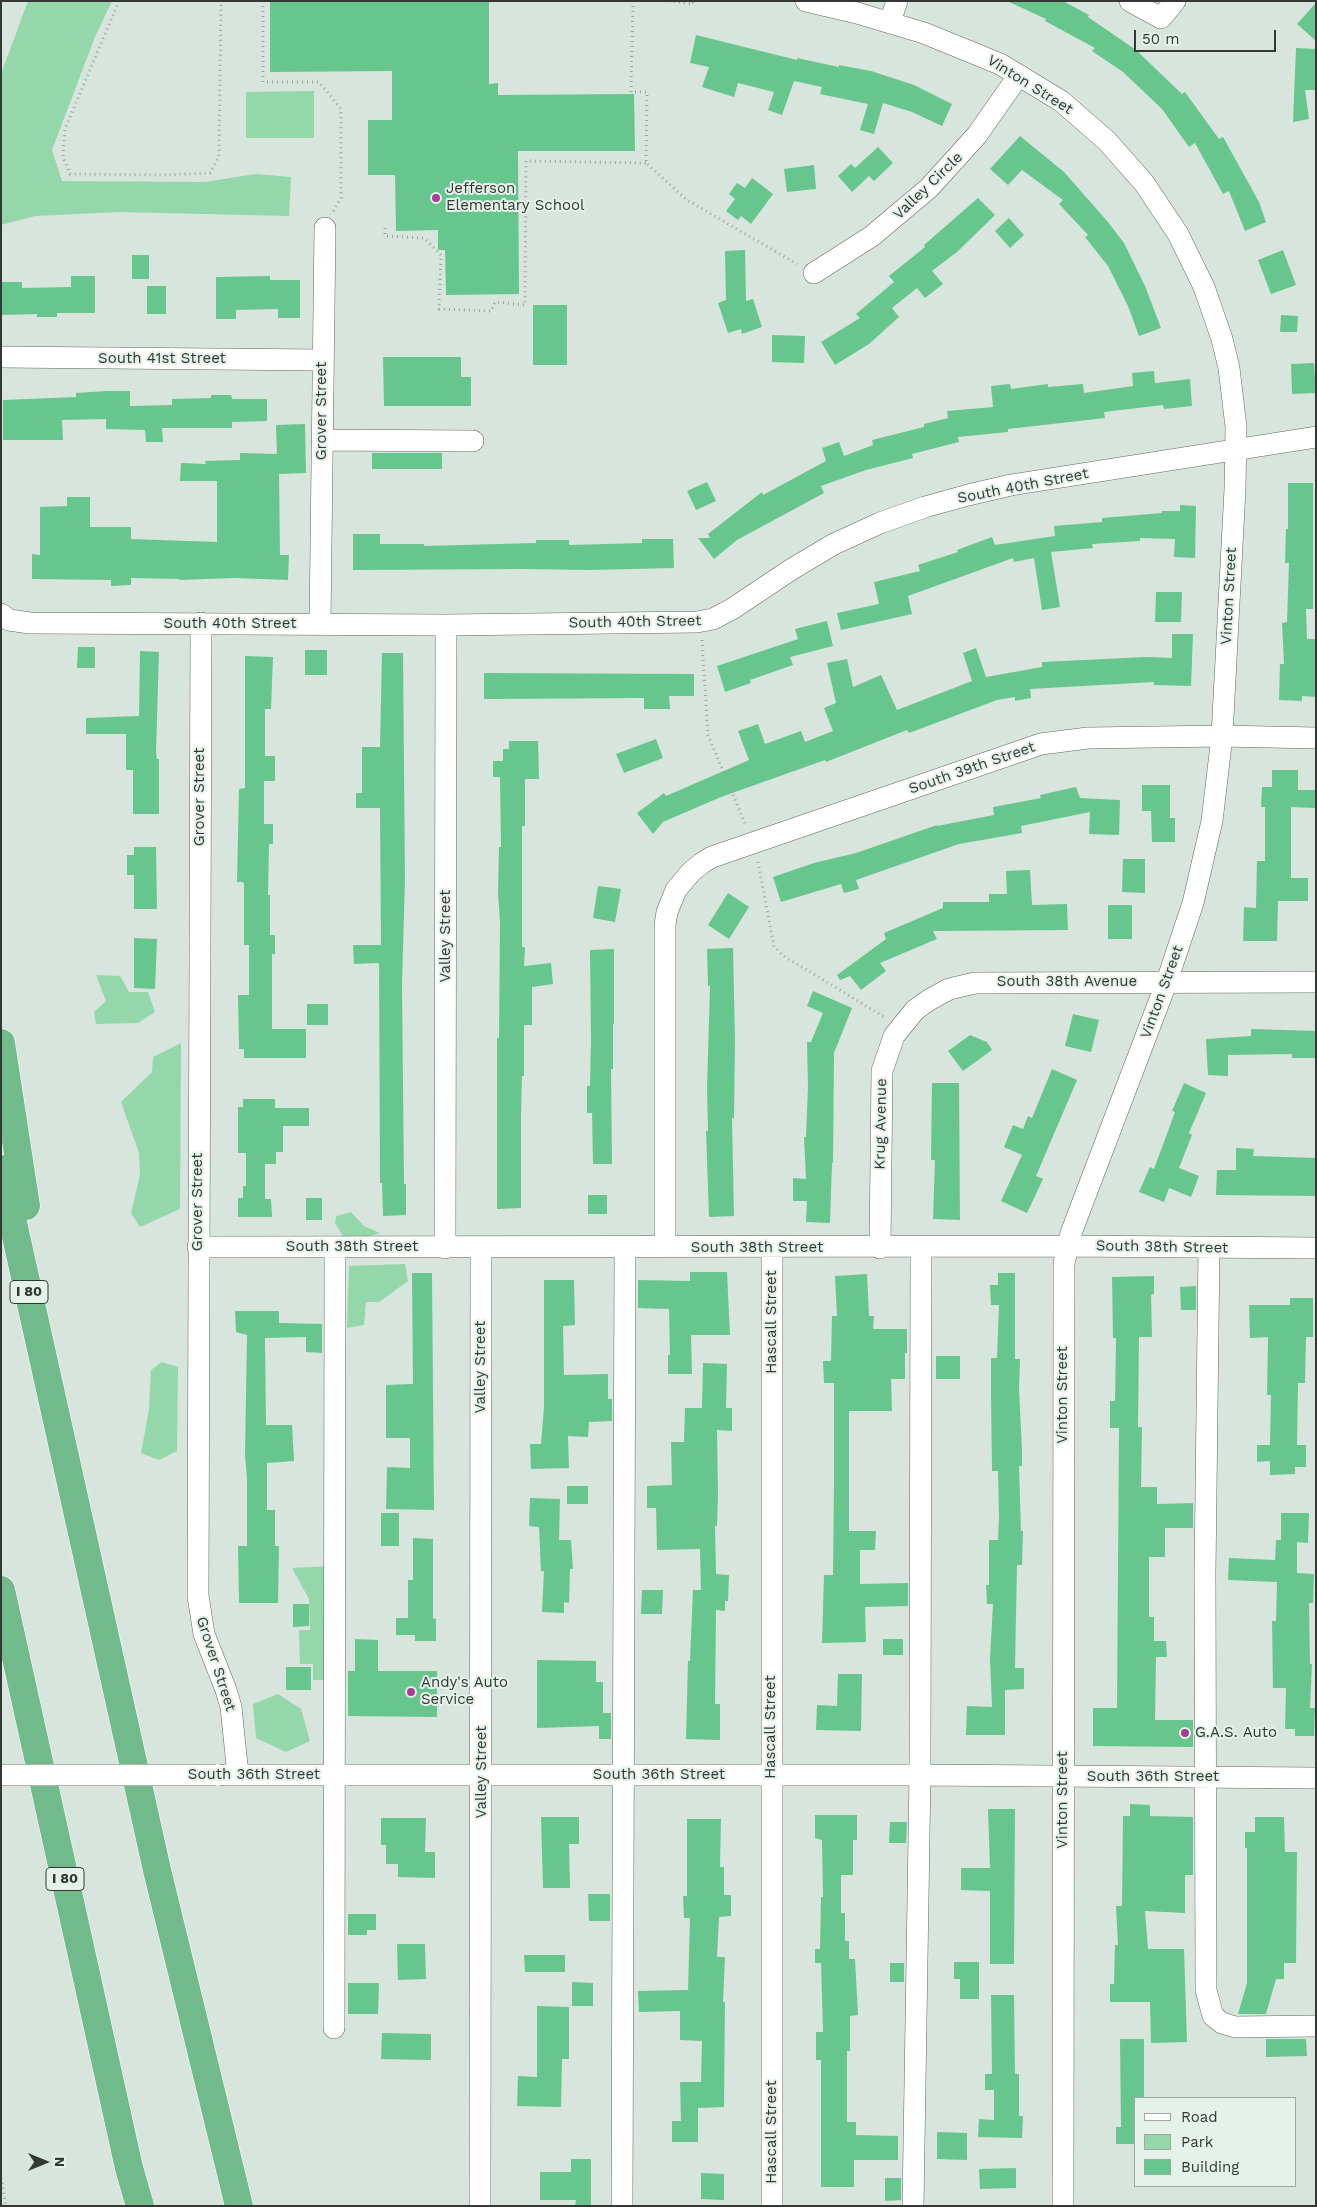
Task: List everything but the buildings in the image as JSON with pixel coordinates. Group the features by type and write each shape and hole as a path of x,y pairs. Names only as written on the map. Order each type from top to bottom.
{"highway":[{"path":"1,1043 56,1416"},
{"name":"I 80","path":"1,1169 157,1870 221,2206"},
{"name":"I 80","path":"1,1590 129,2168 140,2206"},
{"path":"157,1870 239,2206"},
{"path":"129,2168 134,2206"}],"street":[{"name":"Vinton Street","path":"806,1 890,22 965,48 1019,75 1062,101 1107,141 1144,183 1178,234 1204,287 1222,339 1229,368 1236,427 1222,736 1212,820 1203,864 1167,981 1066,1246 1063,1285 1063,2206"},
{"path":"890,22 897,1"},
{"path":"1130,1 1161,18 1175,1"},
{"name":"Valley Circle","path":"814,273 872,236 929,188 977,135 1019,75"},
{"name":"Grover Street","path":"320,624 325,228"},
{"name":"South 41st Street","path":"1,358 322,360"},
{"name":"South 40th Street","path":"5,617 30,623 446,625 697,622 713,619 732,610 792,568 834,544 880,523 926,507 968,495 1011,486 1316,437"},
{"path":"322,440 473,442"},
{"name":"Grover Street","path":"201,623 198,1606 204,1634 229,1698 234,1722 238,1775"},
{"name":"Valley Street","path":"446,625 446,1248"},
{"name":"South 39th Street","path":"665,1247 664,925 676,890 691,872 712,857 1025,749 1064,740 1222,736 1316,738"},
{"name":"South 38th Avenue","path":"915,1010 949,989 975,983 1316,982"},
{"name":"Krug Avenue","path":"880,1248 882,1071 894,1036 915,1010"},
{"name":"South 38th Street","path":"198,1247 880,1248 1066,1246 1316,1248"},
{"path":"913,2206 920,1775 921,1247"},
{"path":"334,2028 335,1248"},
{"name":"Valley Street","path":"480,2206 482,1775 481,1248"},
{"path":"622,2206 625,1248"},
{"name":"Hascall Street","path":"772,1248 772,2206"},
{"path":"1210,1248 1205,1572 1206,1990 1213,2016 1235,2027 1316,2026"},
{"name":"South 36th Street","path":"1,1775 920,1775 1316,1778"}],"path":[{"path":"119,1 65,129 64,157 70,174 162,175 210,173 219,156 221,1"},
{"path":"263,1 262,82 319,82 341,109 341,198 325,228"},
{"path":"633,1 631,92 647,92 646,163"},
{"path":"669,1 693,4 693,1"},
{"path":"385,228 385,236 424,238 441,256 440,309 491,311 495,302 525,304 526,161 646,163 687,200 814,273"},
{"path":"1,2178 6,2206"}],"green space":[{"path":"28,1 112,1 95,37 52,150 62,181 205,182 256,174 291,177 289,216 119,212 35,216 1,225 1,74"},
{"path":"314,91 314,138 246,138 246,92"},
{"path":"96,975 120,976 129,992 148,992 155,1012 138,1023 96,1024 94,1012 106,1001"},
{"path":"181,1043 180,1209 140,1227 131,1213 140,1175 139,1153 121,1102 152,1072 153,1057"},
{"path":"351,1212 364,1226 380,1233 347,1243 335,1223 336,1216"},
{"path":"405,1264 408,1281 379,1302 366,1302 364,1325 347,1328 349,1266"},
{"path":"162,1362 178,1367 177,1451 159,1460 141,1453 149,1410 151,1370"},
{"path":"333,1566 332,1680 313,1680 313,1664 300,1664 299,1630 310,1630 309,1599 292,1568"},
{"path":"278,1694 301,1709 310,1741 286,1752 256,1738 253,1704"}],"place":[{"name":"Jefferson Elementary School","path":"436,198"},
{"name":"Andy's Auto Service","path":"411,1692"},
{"name":"G.A.S. Auto","path":"1185,1733"}]}
